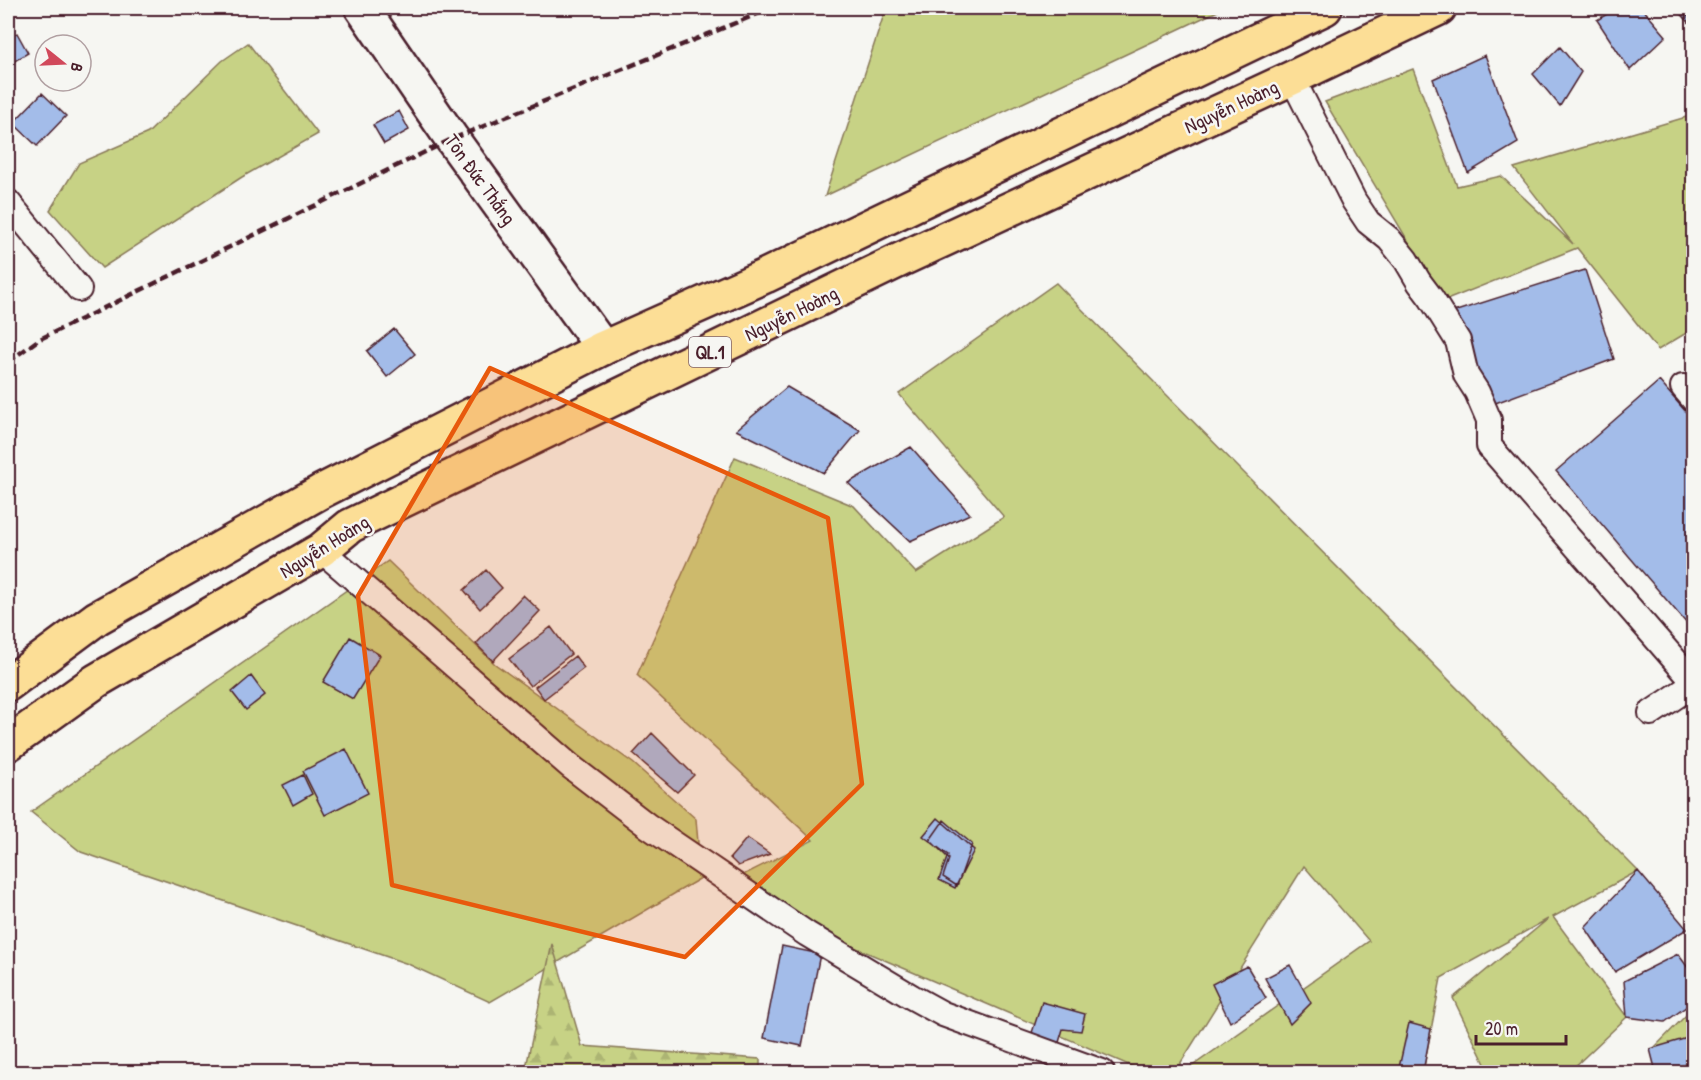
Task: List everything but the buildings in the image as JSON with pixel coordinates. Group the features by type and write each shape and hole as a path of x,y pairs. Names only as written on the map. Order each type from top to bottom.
{"highway":[{"name":"QL.1","path":"8,684 97,618 300,504 603,348 765,276 1325,8"},
{"name":"Nguyễn Hoàng","path":"8,744 96,681 321,550 350,526 902,259 1439,8"}],"street":[{"name":"Tôn Đức Thắng","path":"362,8 452,139 603,348"},
{"path":"1292,78 1354,201 1368,222 1389,239 1407,260 1458,341 1466,375 1477,392 1489,420 1489,446 1694,683 1651,713"},
{"path":"8,202 79,289"},
{"path":"321,550 570,766 609,797 807,934 943,1014 1102,1072"}],"highlighted area":[{"path":"490,368 828,518 862,784 685,957 392,885 358,596"}],"green space":[{"path":"886,8 1224,8 825,196"},
{"path":"248,43 318,134 242,177 102,268 50,210 79,163 148,133 222,61"},
{"path":"1413,69 1457,186 1501,176 1573,244 1514,168 1693,115 1693,329 1658,350 1577,248 1444,301 1325,102"},
{"path":"1056,283 1638,871 1553,917 1627,1017 1569,1072 1489,1072 1453,998 1548,919 1441,978 1423,1072 1184,1072 1369,941 1304,866 1175,1072 1145,1072 717,888 813,840 637,675 735,457 854,506 916,573 1004,517 899,394"},
{"path":"388,561 495,664 633,763 696,819 701,878 490,1002 408,964 81,852 31,812"},
{"path":"552,944 582,1046 760,1059 760,1072 525,1072"},
{"path":"1693,1008 1693,1072 1668,1072 1652,1050"}],"railway":[{"path":"8,362 38,340 452,139 772,8"}]}
